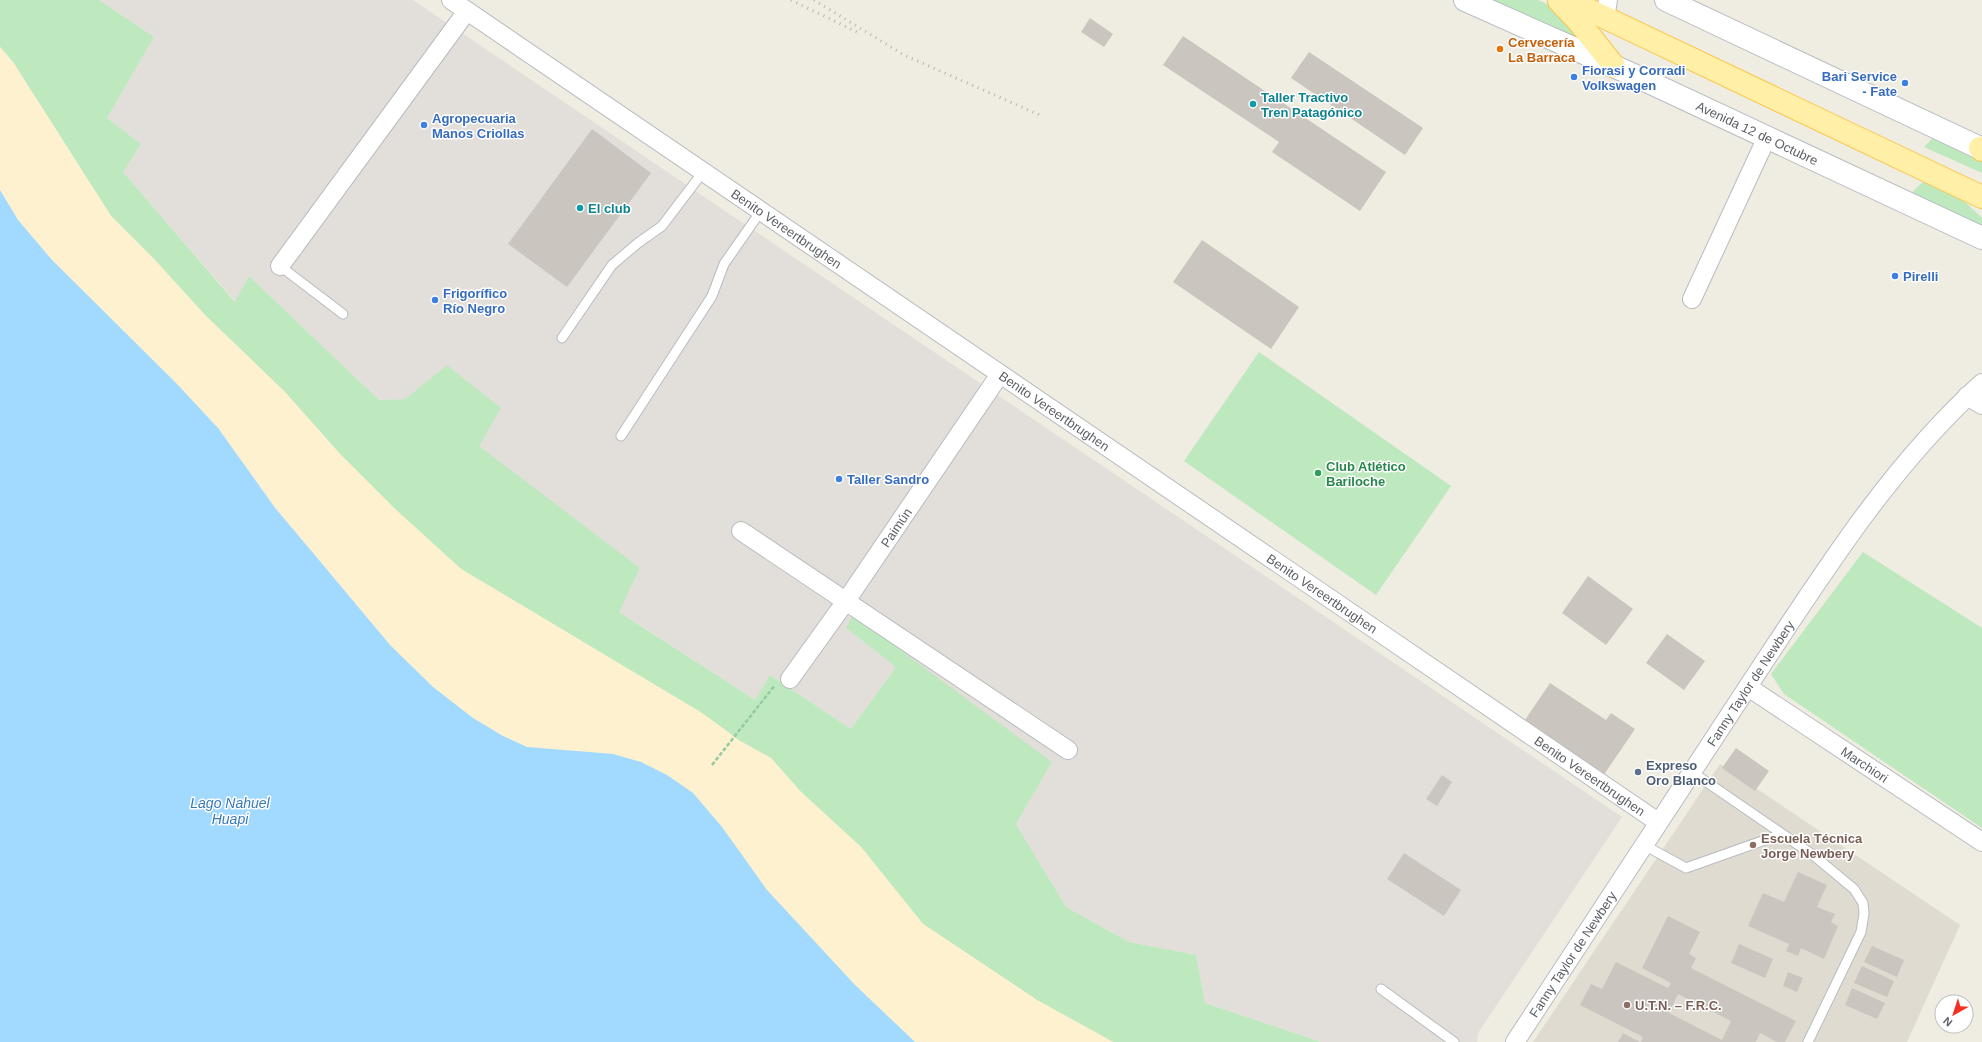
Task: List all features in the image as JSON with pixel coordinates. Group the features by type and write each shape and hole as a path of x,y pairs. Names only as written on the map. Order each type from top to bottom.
{"main road":[{"path":"1558,0 1579,22 1614,66"},
{"path":"1568,0 1607,9 1947,181 1982,197"},
{"path":"1947,181 1982,212"}],"street":[{"name":"Avenida 12 de Octubre","path":"1465,0 1614,66 1982,238"},
{"path":"1666,0 1981,149"},
{"path":"280,266 458,4"},
{"name":"Benito Vereertbrughen","path":"458,4 761,212 1658,822"},
{"path":"1692,299 1767,137"},
{"name":"Paimún","path":"784,680 846,601 1000,374"},
{"name":"Fanny Taylor de Newbery","path":"1515,1042 1832,559 1898,473 1931,434 1975,400 1982,383"},
{"path":"741,531 1068,750"},
{"name":"Marchiori","path":"1748,687 1982,842"}],"lane":[{"path":"562,338 612,265 638,243 662,226 703,172"},
{"path":"620,436 712,296 724,264 761,212"},
{"path":"280,266 343,314"},
{"path":"1692,772 1813,855 1854,889 1863,903 1864,914 1861,932 1808,1042"},
{"path":"1644,845 1686,868 1782,834"},
{"path":"1381,989 1454,1042"}],"path":[{"path":"712,765 784,680"}],"shaded area":[{"path":"99,0 413,0 1622,817 1478,1033 1477,1042 1321,1042 1205,1003 1196,955 1129,942 1066,907 1016,824 1052,762 846,628 896,667 851,729 770,675 755,700 618,611 640,568 478,446 501,408 447,365 405,399 379,400 249,276 236,302 123,172 141,144 107,118 154,37"},
{"name":"Escuela Técnica Jorge Newbery","path":"1720,764 1960,925 1907,1042 1533,1042"}],"green space":[{"path":"0,0 99,0 154,37 107,118 141,144 123,172 235,302 249,276 379,400 405,399 447,365 501,408 479,446 640,568 619,612 755,700 770,675 851,729 896,667 846,628 853,615 1052,762 1016,824 1066,907 1129,942 1196,955 1205,1003 1321,1042 1113,1042 1037,1000 923,924 861,847 800,791 771,758 740,741 702,713 461,569 394,508 341,455 284,391 206,316 154,259 111,216 13,62 0,47"},
{"path":"1493,0 1538,0 1555,8 1589,44"},
{"path":"1937,134 1982,160 1982,173 1924,147"},
{"path":"1924,181 1963,200 1982,218 1982,229 1909,195"},
{"name":"Club Atlético Bariloche","path":"1259,352 1451,486 1376,595 1184,461"},
{"path":"1863,552 1982,628 1982,828 1784,694 1771,674"}],"sand":[{"path":"0,47 13,62 111,216 154,259 206,316 284,391 341,455 394,508 461,569 702,713 740,741 771,758 800,791 861,847 923,924 1037,1000 1113,1042 915,1042 855,985 767,890 722,827 693,793 667,775 613,754 527,747 503,736 473,718 433,687 390,645 276,508 218,428 176,383 52,260 18,220 0,190"}],"water":[{"name":"Lago Nahuel Huapi","path":"0,190 18,220 52,260 176,383 218,428 275,508 390,645 433,687 473,718 503,736 527,747 613,754 641,762 667,775 693,793 722,827 767,890 855,985 915,1042 0,1042"}],"building":[{"path":"1090,18 1113,34 1104,47 1081,32"},
{"name":"Taller Tractivo Tren Patagónico","path":"1183,36 1386,172 1360,211 1272,152 1279,142 1163,65"},
{"path":"1309,52 1423,128 1405,155 1291,78"},
{"name":"El club","path":"592,129 651,173 567,287 508,244"},
{"path":"1202,240 1299,307 1271,349 1173,282"},
{"path":"1588,576 1633,609 1606,645 1562,613"},
{"path":"1667,634 1705,661 1684,690 1646,663"},
{"path":"1550,683 1606,720 1611,713 1635,729 1603,776 1523,723"},
{"path":"1736,748 1769,771 1755,791 1722,768"},
{"path":"1442,775 1452,782 1437,806 1426,799"},
{"path":"1404,853 1461,890 1444,916 1387,879"},
{"path":"1798,872 1827,885 1817,907 1835,914 1831,922 1838,926 1824,959 1801,948 1798,956 1786,951 1789,944 1748,926 1763,893 1784,902"},
{"path":"1668,916 1700,932 1689,954 1696,958 1691,968 1796,1021 1785,1042 1777,1042 1760,1033 1756,1042 1641,1042 1643,1037 1580,1005 1591,984 1602,989 1616,962 1668,988 1671,983 1642,968","holes":["1678,994 1731,1021 1722,1040 1669,1013"]},
{"path":"1739,944 1773,959 1765,978 1731,963"},
{"path":"1872,946 1904,960 1897,977 1864,962"},
{"path":"1862,966 1894,981 1887,997 1854,983"},
{"path":"1788,972 1803,978 1797,992 1783,986"},
{"path":"1852,988 1885,1003 1877,1019 1845,1005"},
{"path":"1623,1033 1640,1042 1618,1042"}],"railway":[{"path":"791,0 859,33"},
{"path":"814,0 904,55 1042,116"}],"place":[{"name":"Cervecería La Barraca","path":"1500,49"},
{"name":"Fiorasi y Corradi Volkswagen","path":"1574,77"},
{"name":"Bari Service - Fate","path":"1905,83"},
{"name":"Taller Tractivo Tren Patagónico","path":"1253,104"},
{"name":"Agropecuaria Manos Criollas","path":"424,125"},
{"name":"El club","path":"580,208"},
{"name":"Pirelli","path":"1895,276"},
{"name":"Frigorífico Río Negro","path":"435,300"},
{"name":"Club Atlético Bariloche","path":"1318,473"},
{"name":"Taller Sandro","path":"839,479"},
{"name":"Expreso Oro Blanco","path":"1638,772"},
{"name":"Escuela Técnica Jorge Newbery","path":"1753,845"},
{"name":"U.T.N. – F.R.C.","path":"1627,1005"}]}
